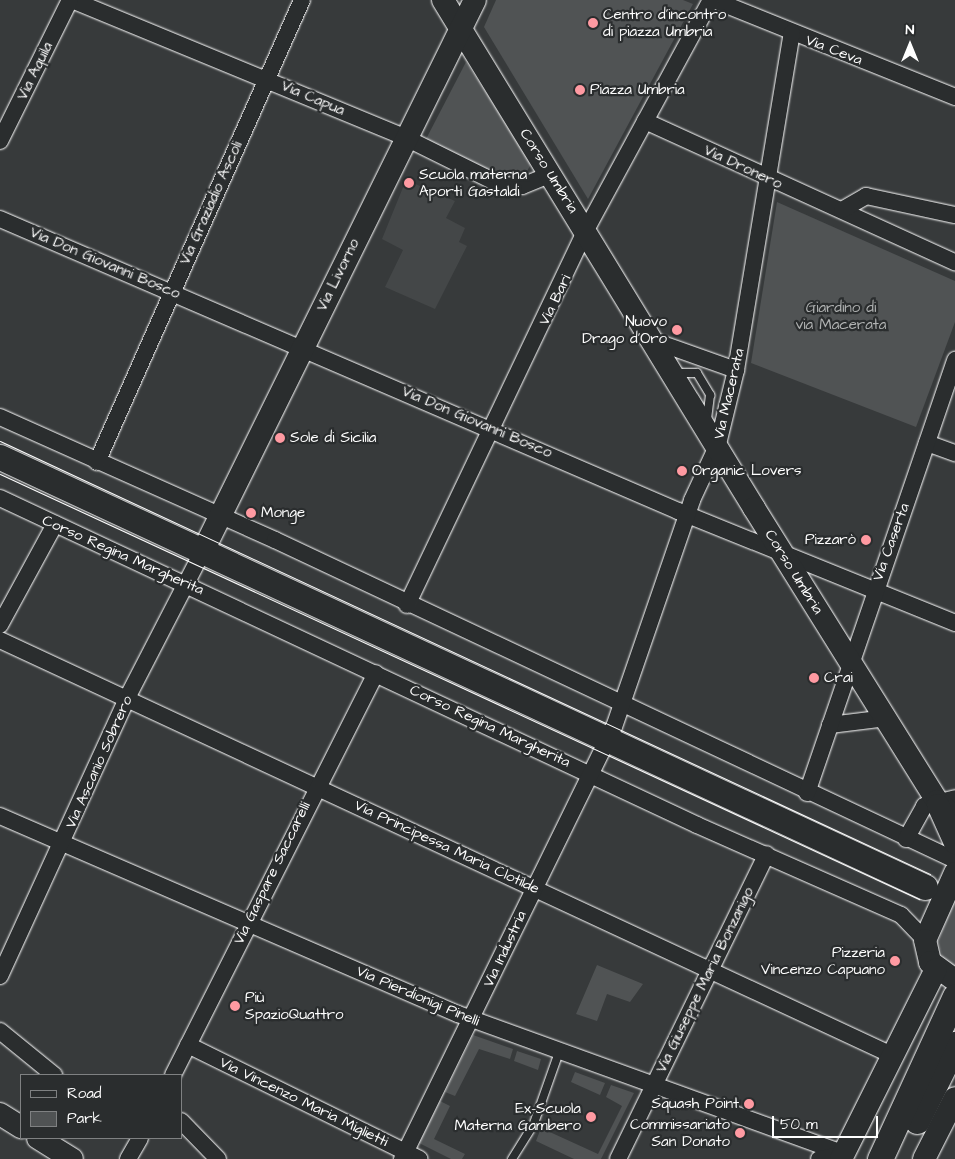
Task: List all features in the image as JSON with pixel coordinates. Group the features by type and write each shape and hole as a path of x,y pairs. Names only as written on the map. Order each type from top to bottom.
{"main road":[{"name":"Corso Umbria","path":"443,0 712,435 780,551 887,718 946,800 955,817"},
{"name":"Via Livorno","path":"203,551 302,347 475,0"},
{"path":"0,457 925,886"},
{"name":"Corso Umbria","path":"946,800 940,819 955,843"},
{"path":"925,940 955,873"},
{"name":"Corso Regina Margherita","path":"925,940 936,969"},
{"path":"843,1156 936,969 955,980"},
{"path":"880,1159 955,996"},
{"path":"898,1159 955,1044"},
{"path":"924,1159 955,1098"},
{"path":"0,1114 20,1127"},
{"path":"40,1139 72,1159"}],"street":[{"name":"Via Capua","path":"71,0 267,79 406,138 501,185 522,186 551,174"},
{"name":"Via Aquila","path":"0,141 71,0"},
{"name":"Via Graziadio Ascoli","path":"97,462 302,0"},
{"name":"Via Bari","path":"408,605 586,230 710,0"},
{"name":"Via Ceva","path":"714,0 955,97"},
{"name":"Via Macerata","path":"608,738 622,707 688,515 712,435 736,370 770,180 792,33"},
{"name":"Via Dronero","path":"645,121 770,180 842,210 955,262"},
{"path":"842,210 866,196 955,215"},
{"name":"Via Don Giovanni Bosco","path":"0,219 492,428 688,515 874,589 955,624"},
{"path":"654,341 736,370"},
{"name":"Via Caserta","path":"807,793 874,589 928,443 955,360"},
{"path":"0,417 220,516 622,707 955,860"},
{"path":"928,443 955,453"},
{"name":"Corso Regina Margherita","path":"0,498 185,582 591,774 900,915 925,940"},
{"path":"0,625 55,524"},
{"name":"Via Ascanio Sobrero","path":"0,976 63,843 127,698 185,582 203,551"},
{"name":"Via Principessa Maria Clotilde","path":"0,640 316,785 894,1056"},
{"name":"Via Gaspare Saccarelli","path":"174,1074 316,785 376,673"},
{"path":"830,725 887,718"},
{"name":"Via Industria","path":"409,1157 471,1019 608,738"},
{"path":"906,839 924,806 946,800"},
{"name":"Via Pierdionigi Pinelli","path":"0,816 471,1019 559,1052 655,1083 843,1156"},
{"name":"Via Giuseppe Maria Bonzanigo","path":"618,1159 767,854"},
{"path":"0,1031 53,1074"},
{"name":"Via Vincenzo Maria Miglietti","path":"188,1045 409,1157"},
{"path":"182,1122 218,1159"},
{"path":"128,1159 135,1140"},
{"path":"819,1159 843,1156"}],"lane":[{"path":"512,1159 534,1126 559,1052"}],"shaded area":[{"path":"406,180 455,201 446,218 465,228 459,242 467,246 435,309 385,287 403,250 382,239"}],"green space":[{"name":"Piazza Umbria","path":"496,0 683,0 693,4 588,199 484,27"},
{"path":"466,62 528,156 531,164 525,175 506,181 425,141"},
{"name":"Giardino di via Macerata","path":"777,202 955,281 955,322 916,427 751,363"},
{"path":"955,899 955,967 943,958 938,942"},
{"path":"597,965 643,984 630,1002 607,994 597,1021 576,1014"},
{"path":"473,1035 513,1049 510,1059 479,1049 455,1096 445,1092"},
{"path":"517,1051 541,1059 538,1070 514,1061"},
{"path":"575,1072 605,1083 600,1095 571,1082"},
{"path":"611,1085 634,1093 601,1159 574,1159 536,1141 541,1128 598,1154 622,1106 606,1097"},
{"path":"440,1101 450,1106 434,1139 465,1154 462,1159 451,1159 419,1143"}],"tram line":[{"path":"0,441 930,874"},
{"path":"0,474 919,899"}],"place":[{"name":"Centro d'incontro di piazza Umbria","path":"593,23"},
{"name":"Piazza Umbria","path":"580,90"},
{"name":"Scuola materna Aporti Gastaldi","path":"409,183"},
{"name":"Nuovo Drago d'Oro","path":"677,330"},
{"name":"Sole di Sicilia","path":"280,438"},
{"name":"Organic Lovers","path":"682,471"},
{"name":"Monge","path":"251,513"},
{"name":"Pizzarò","path":"866,540"},
{"name":"Crai","path":"814,678"},
{"name":"Pizzeria Vincenzo Capuano","path":"895,961"},
{"name":"Più SpazioQuattro","path":"235,1006"},
{"name":"Squash Point","path":"749,1104"},
{"name":"Ex-Scuola Materna Gambero","path":"591,1117"},
{"name":"Commissariato San Donato","path":"740,1133"}]}
